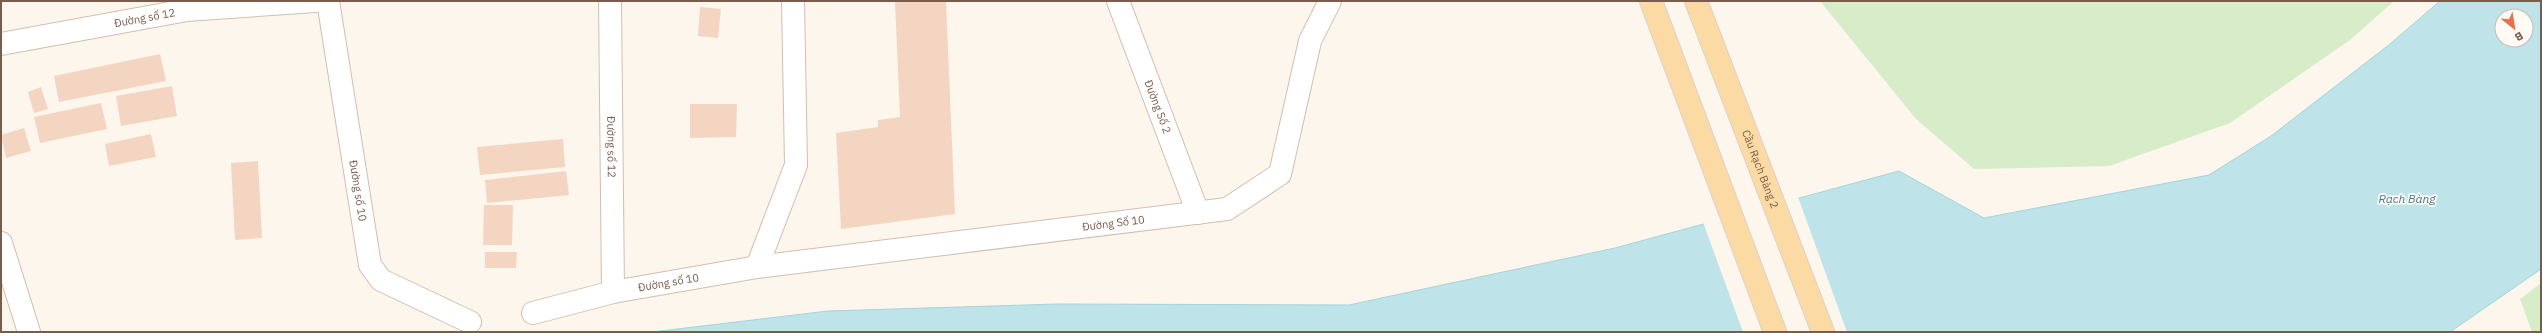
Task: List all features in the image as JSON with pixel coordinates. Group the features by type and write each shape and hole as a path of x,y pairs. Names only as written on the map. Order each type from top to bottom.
{"main road":[{"name":"Cầu Rạch Bàng 2","path":"1697,4 1823,332"},
{"path":"1655,11 1774,332"}],"street":[{"name":"Đường số 12","path":"1,44 187,10 315,1"},
{"name":"Đường số 10","path":"328,1 370,266 381,280 470,322"},
{"name":"Đường số 12","path":"610,1 614,292"},
{"path":"757,267 796,165 793,1"},
{"name":"Đường Số 2","path":"1118,1 1198,213"},
{"name":"Đường Số 10","path":"757,267 1227,209 1280,174 1310,41 1330,1"},
{"path":"1,243 29,332"},
{"name":"Đường số 10","path":"533,313 614,292 757,267"}],"green space":[{"path":"1820,1 2394,1 2350,40 2230,123 2109,166 1974,169 1916,119"},
{"path":"2541,283 2541,332 2532,332 2520,299"}],"water":[{"name":"Rạch Bàng","path":"2440,1 2541,1 2541,269 2450,332 652,332 828,311 1058,304 1349,305 1615,248 1899,171 1984,218 2209,175 2271,136 2390,44"}],"pier":[{"path":"1798,197 1847,332 1743,332 1703,222"}],"building":[{"path":"895,1 946,1 955,214 841,229 836,133 878,127 878,120 900,117"},
{"path":"700,7 721,9 718,38 698,36"},
{"path":"160,54 166,81 59,102 54,76"},
{"path":"172,86 177,116 121,126 116,96"},
{"path":"41,87 48,109 34,113 28,92"},
{"path":"101,103 107,129 40,143 34,117"},
{"path":"690,104 737,104 736,137 690,138"},
{"path":"24,128 31,151 6,158 1,135"},
{"path":"151,134 156,157 109,166 105,144"},
{"path":"563,139 565,167 480,175 477,147"},
{"path":"258,161 262,238 235,240 231,163"},
{"path":"566,171 569,195 487,203 485,180"},
{"path":"484,205 513,205 512,245 483,245"},
{"path":"485,252 517,252 516,268 485,268"}]}
